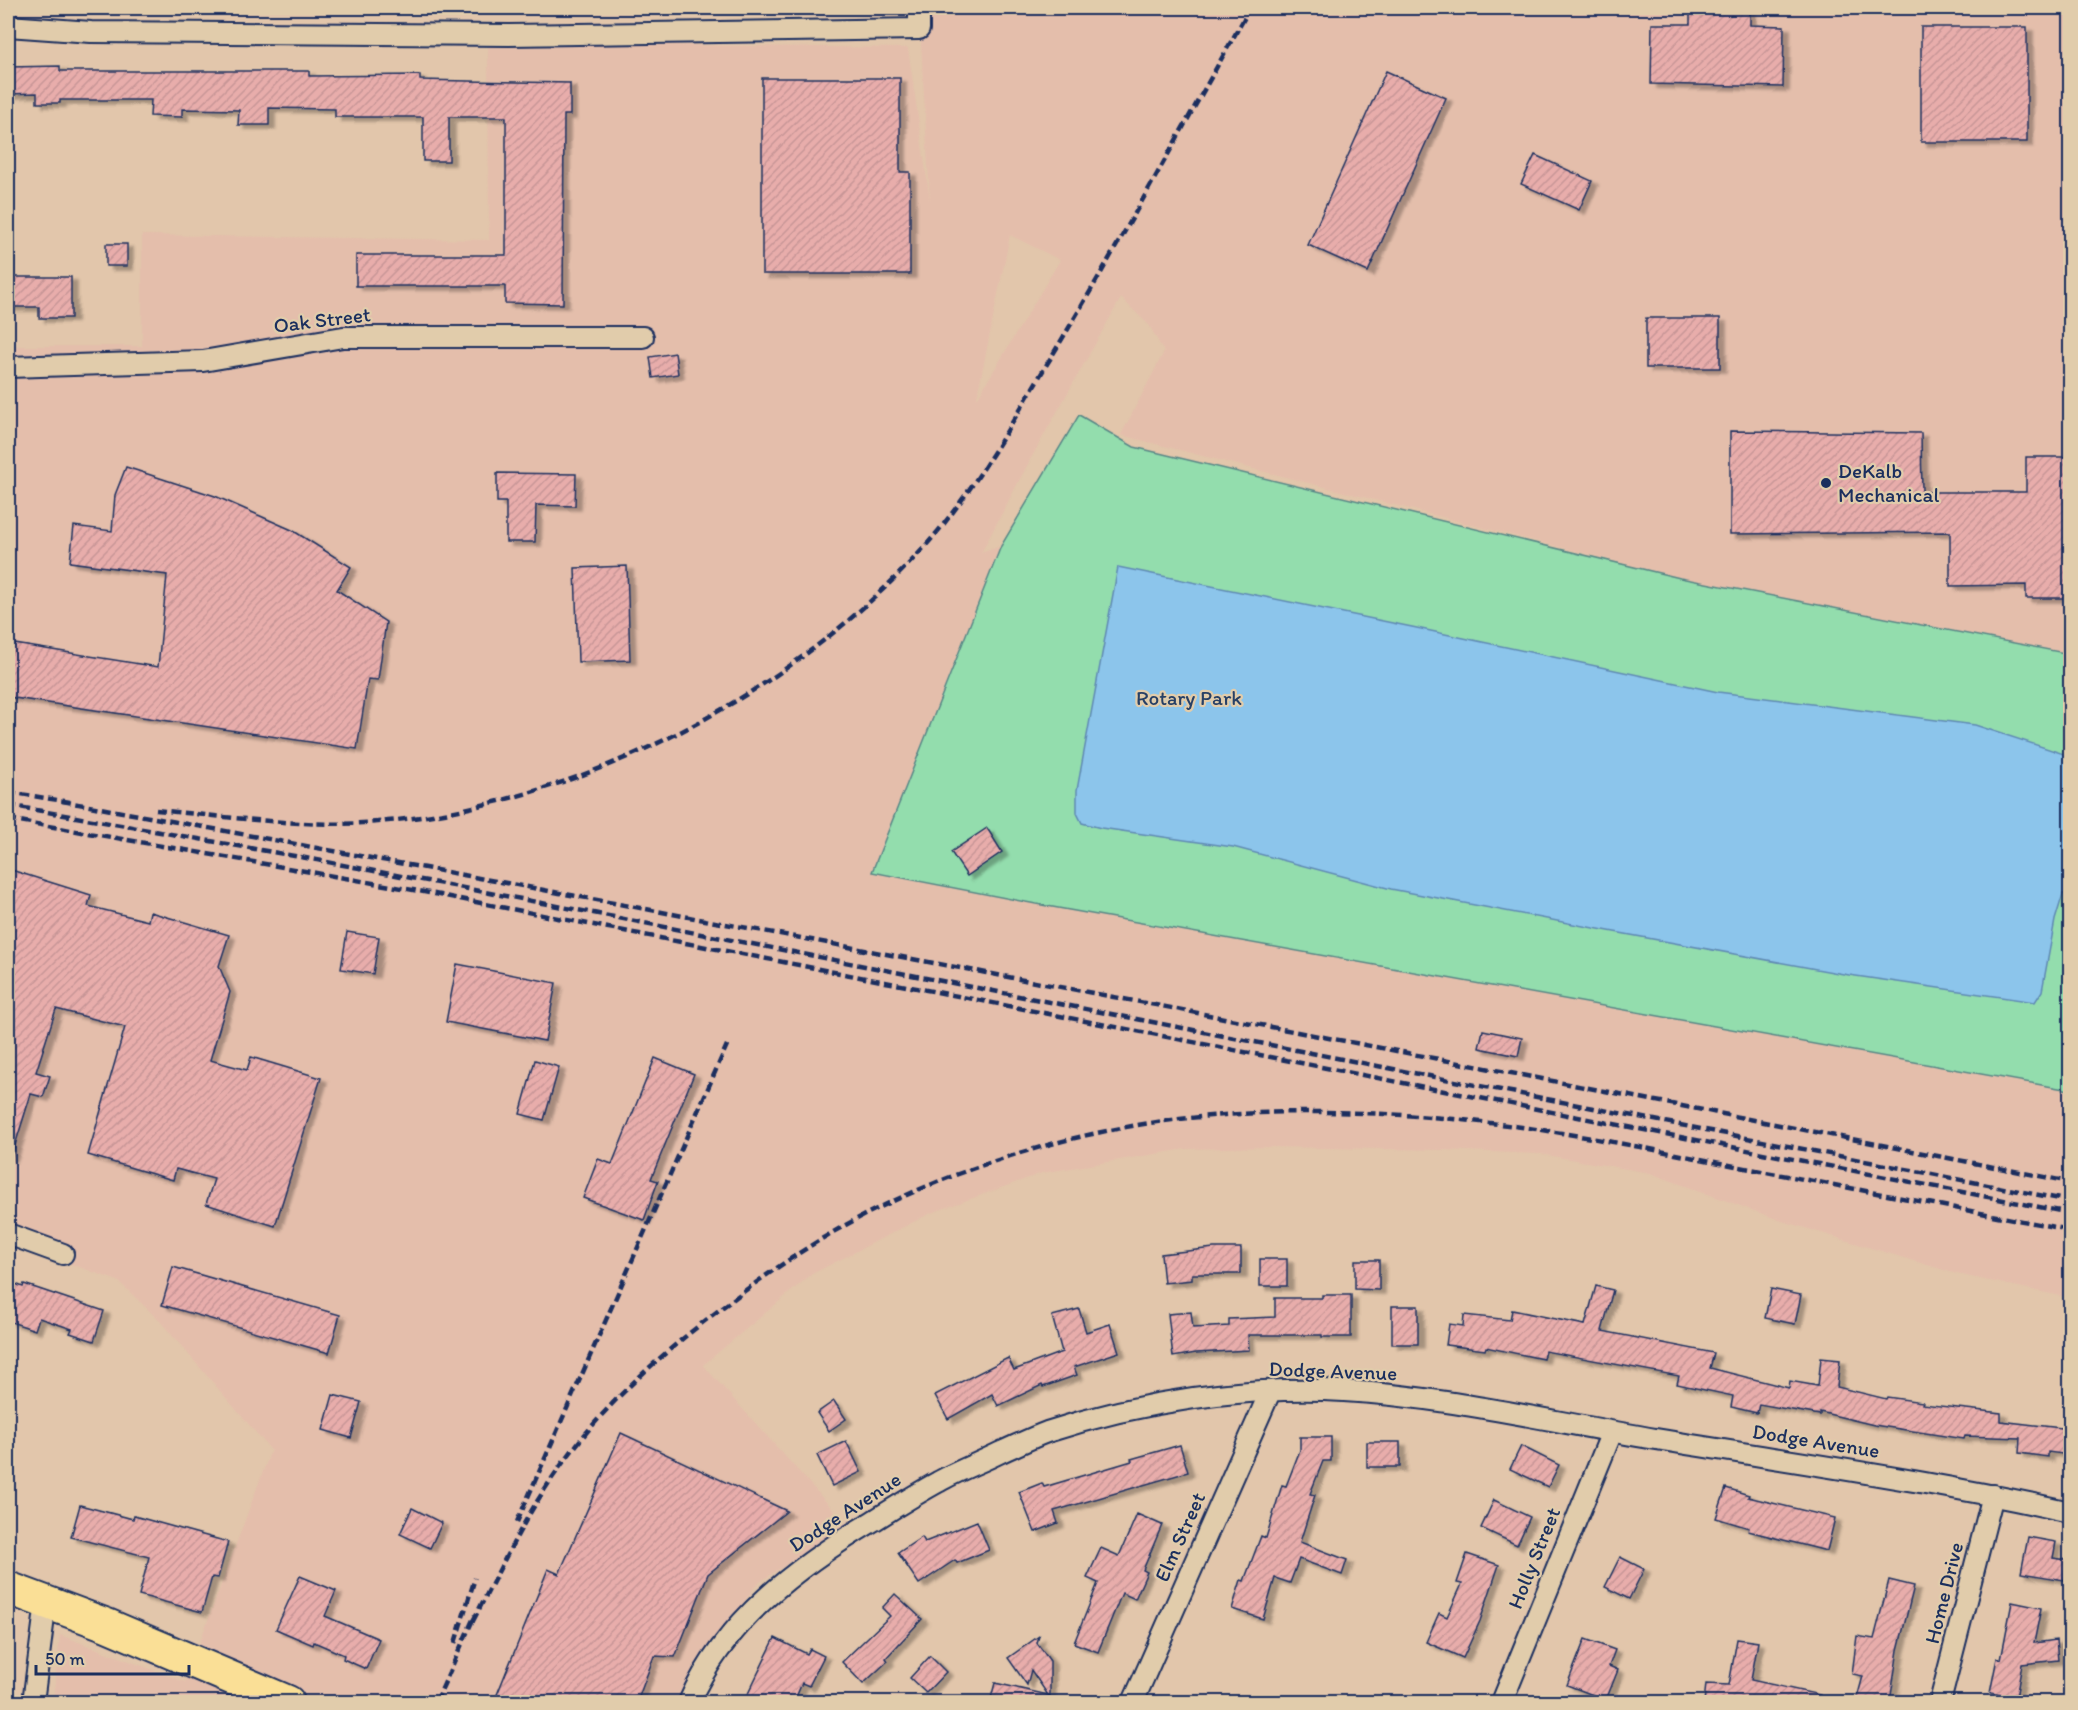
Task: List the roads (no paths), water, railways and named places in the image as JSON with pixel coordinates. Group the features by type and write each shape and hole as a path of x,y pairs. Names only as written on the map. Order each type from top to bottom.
{"main road":[{"path":"8,1588 108,1625 288,1702"}],"street":[{"path":"8,26 92,32 509,35 919,29 919,8"},
{"name":"Oak Street","path":"8,367 203,361 343,337 644,337"},
{"path":"8,1234 63,1254"},
{"name":"Dodge Avenue","path":"689,1702 713,1658 753,1608 801,1568 856,1531 939,1481 1044,1433 1104,1416 1194,1398 1270,1392 1339,1391 1386,1394 1994,1495 2070,1512"},
{"name":"Elm Street","path":"1133,1702 1270,1392"},
{"name":"Holly Street","path":"1502,1702 1612,1432"},
{"name":"Home Drive","path":"1940,1702 1994,1495"},
{"path":"33,1702 46,1602"}],"water":[{"path":"1118,567 1718,692 1975,725 2070,756 2068,844 2070,845 2070,894 2063,894 2055,920 2042,991 2035,1002 1849,975 1391,889 1233,847 1101,828 1082,823 1077,813 1077,790"}],"railway":[{"path":"156,810 322,824 378,822 453,811 528,793 601,768 672,736 741,698 805,655 865,606 919,553 970,488 1097,280 1250,8"},
{"path":"8,792 70,802"},
{"path":"62,801 1067,988 2070,1182"},
{"path":"8,805 542,903 2070,1201"},
{"path":"8,819 419,891 2070,1213"},
{"path":"517,1522 727,1045"},
{"path":"473,1621 528,1516 568,1456 610,1406 682,1339 761,1279 806,1248 841,1228 928,1186 968,1170 1050,1144 1132,1126 1213,1116 1295,1112 1418,1116 1529,1128 1590,1138 2070,1230"},
{"path":"455,1643 475,1578"},
{"path":"436,1702 475,1615"}],"place":[{"name":"DeKalb Mechanical","path":"1826,483"}],"park label":[{"name":"Rotary Park","path":"1189,698"}]}
